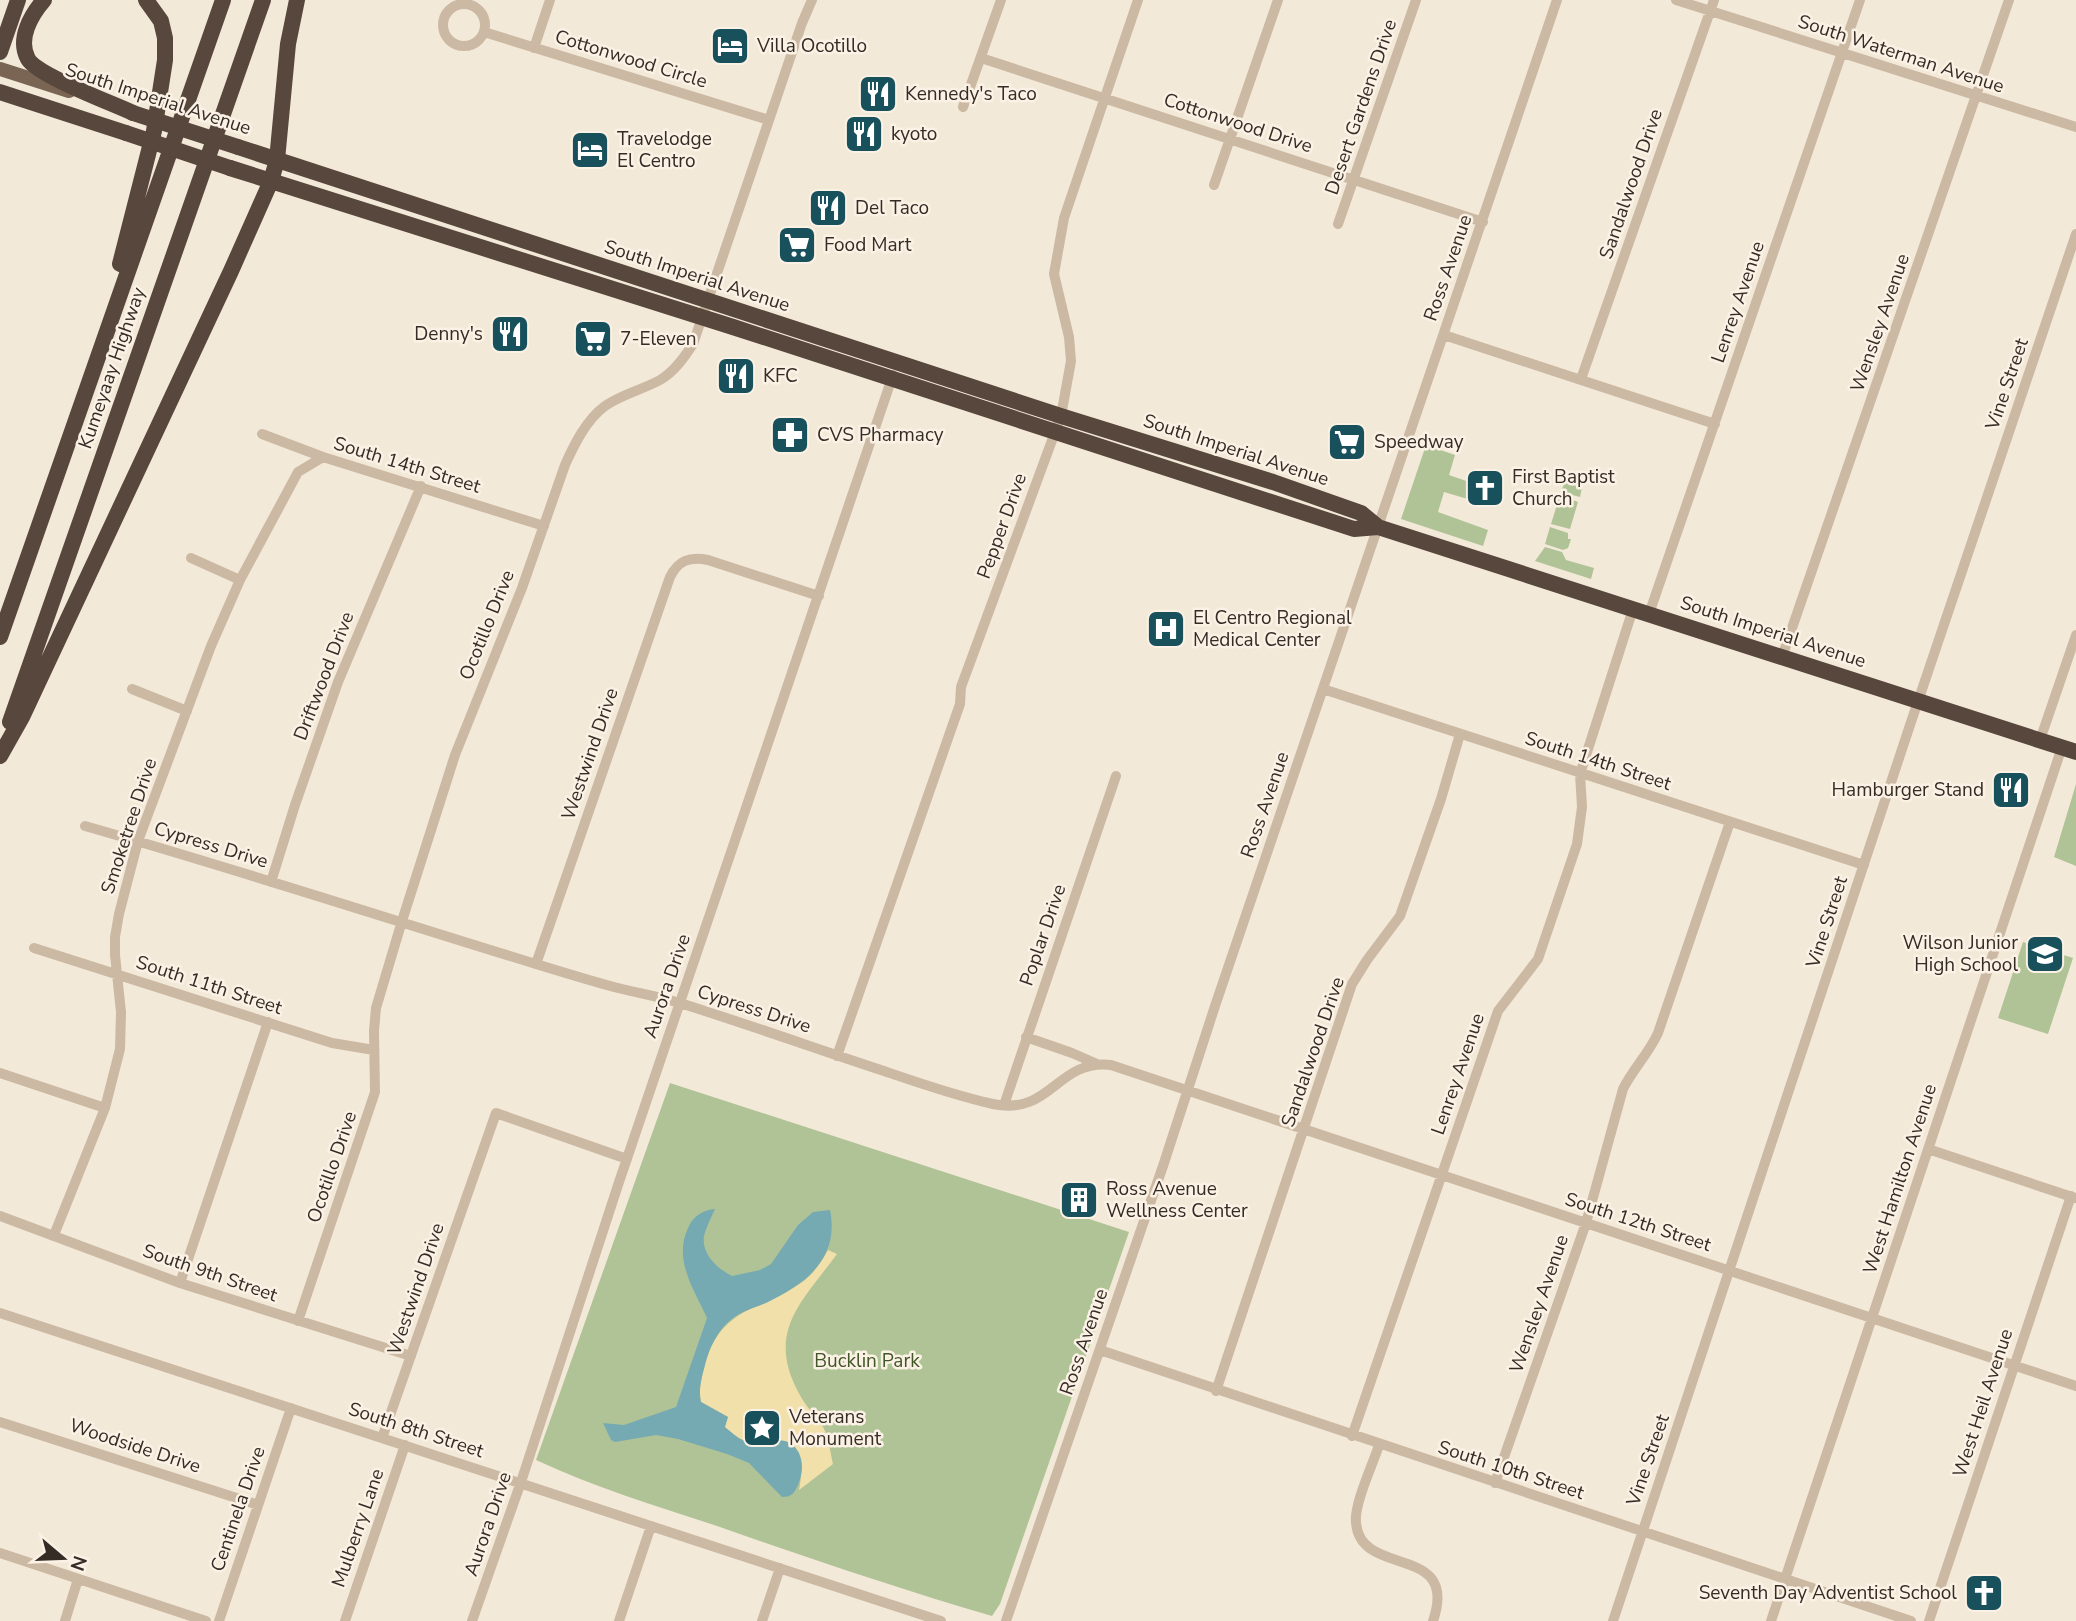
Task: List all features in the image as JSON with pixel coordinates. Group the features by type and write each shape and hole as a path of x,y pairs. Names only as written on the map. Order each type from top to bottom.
{"highway":[{"path":"0,52 18,0"},
{"path":"44,0 26,29 24,47 30,62 60,80 133,113"},
{"path":"114,311 116,279 155,131 165,60 165,38 161,21 146,0"},
{"name":"Kumeyaay Highway","path":"0,637 223,0"},
{"name":"Kumeyaay Highway","path":"0,750 264,0"},
{"path":"0,756 40,680 271,181 277,160 288,44 297,0"},
{"name":"South Imperial Avenue","path":"0,92 271,181 706,309"},
{"name":"South Imperial Avenue","path":"133,113 277,160 706,309 1058,424 1214,484 1354,529 1378,527"},
{"name":"South Imperial Avenue","path":"1058,424 1220,466 1361,513 1378,527 2069,750"},
{"path":"1214,484 1220,466"}],"main road":[{"name":"South Imperial Avenue","path":"0,69 133,113"}],"street":[{"path":"534,48 550,0"},
{"name":"Ocotillo Drive","path":"298,1321 375,1092 376,1008 402,921 455,755 572,448 603,408 635,390 661,380 672,371 693,344 812,0"},
{"path":"963,107 1001,0"},
{"name":"Pepper Drive","path":"837,1056 961,704 961,687 1058,424 1070,361 1069,337 1055,274 1064,218 1138,0"},
{"path":"1214,184 1278,0"},
{"name":"Desert Gardens Drive","path":"1338,224 1416,0"},
{"name":"Ross Avenue","path":"1006,1621 1557,0"},
{"name":"South Waterman Avenue","path":"1676,0 1712,6 1976,97 2076,127"},
{"name":"Lenrey Avenue","path":"1649,614 1860,0"},
{"name":"Wensley Avenue","path":"1782,657 2009,0"},
{"name":"Sandalwood Drive","path":"1581,379 1712,6"},
{"name":"Cottonwood Circle","path":"484,32 769,120"},
{"name":"Cottonwood Drive","path":"981,58 1483,222"},
{"name":"Vine Street","path":"1613,1621 2076,234"},
{"path":"1444,335 1715,424"},
{"name":"Aurora Drive","path":"472,1621 895,370"},
{"name":"South 14th Street","path":"262,434 323,457 544,526"},
{"name":"Smoketree Drive","path":"54,1236 105,1108 120,1041 119,975 115,937 138,841 211,646 240,580 298,472 323,457"},
{"name":"Driftwood Drive","path":"271,882 338,682 421,486"},
{"path":"191,558 240,580"},
{"name":"Westwind Drive","path":"536,964 676,566 684,560 708,560 819,596"},
{"name":"Lenrey Avenue","path":"1352,1436 1498,1011 1538,959 1577,844 1582,807 1580,774 1633,609"},
{"path":"2040,740 2076,635"},
{"path":"132,689 187,711"},
{"name":"South 14th Street","path":"1323,689 1864,865"},
{"name":"Sandalwood Drive","path":"1216,1391 1352,984 1401,916 1460,734"},
{"name":"West Hamilton Avenue","path":"1771,1621 1928,1149 2069,750"},
{"name":"Poplar Drive","path":"1004,1105 1116,776"},
{"name":"Wensley Avenue","path":"1495,1483 1586,1223 1623,1089 1630,1074 1651,1048 1658,1032 1730,822"},
{"name":"Cypress Drive","path":"85,826 612,987 680,1003 994,1105 1031,1102 1044,1096 1066,1076 1081,1067 1097,1064"},
{"name":"South 11th Street","path":"34,948 332,1043 374,1050"},
{"path":"180,1283 268,1022"},
{"path":"1026,1037 1097,1064 1111,1065 1188,1091"},
{"path":"0,1073 105,1108"},
{"name":"South 12th Street","path":"1188,1091 2076,1386"},
{"name":"Westwind Drive","path":"382,1438 496,1113 627,1159"},
{"path":"1928,1149 2074,1197"},
{"name":"West Heil Avenue","path":"1929,1621 2014,1365 2074,1197"},
{"name":"South 9th Street","path":"0,1216 180,1283 411,1356"},
{"name":"South 8th Street","path":"0,1313 780,1568 912,1617 941,1621"},
{"name":"South 10th Street","path":"1100,1350 1216,1391 1911,1621"},
{"name":"Centinela Drive","path":"219,1621 291,1408"},
{"name":"Woodside Drive","path":"0,1422 258,1505"},
{"name":"Mulberry Lane","path":"345,1621 405,1445"},
{"path":"1380,1445 1356,1514 1357,1534 1366,1548 1419,1567 1431,1577 1439,1594 1433,1621"},
{"path":"619,1621 651,1526"},
{"path":"0,1553 206,1621"},
{"path":"762,1621 780,1568"},
{"path":"65,1621 78,1579"}],"green space":[{"path":"1426,445 1455,455 1449,475 1475,484 1471,500 1444,492 1438,512 1488,530 1483,546 1401,519"},
{"path":"1565,481 1582,487 1580,497 1561,492"},
{"path":"1560,495 1578,502 1570,529 1551,524"},
{"path":"1550,527 1568,533 1568,539 1571,539 1568,548 1563,550 1545,544"},
{"path":"1545,547 1562,552 1566,560 1594,568 1591,579 1535,561"},
{"path":"2076,784 2076,866 2054,857"},
{"path":"2023,942 2073,958 2048,1034 1998,1018"},
{"name":"Bucklin Park","path":"670,1083 1129,1232 1000,1604 992,1616 854,1573 648,1503 536,1460"}],"sand":[{"path":"828,1250 837,1254 800,1304 787,1337 786,1355 790,1374 803,1401 825,1431 833,1464 799,1490 800,1460 793,1447 776,1440 740,1439 724,1427 728,1417 701,1402 700,1388 712,1345 721,1331 743,1313 805,1280"}],"water":[{"path":"715,1209 704,1236 705,1249 716,1265 732,1276 760,1270 771,1264 798,1225 813,1212 830,1210 830,1243 816,1268 780,1296 740,1314 727,1323 712,1346 701,1383 701,1402 728,1417 725,1427 738,1438 750,1442 781,1440 794,1446 801,1457 802,1469 797,1488 788,1496 782,1497 749,1463 727,1454 656,1435 615,1442 611,1440 603,1423 624,1425 676,1407 707,1318 687,1274 684,1240 696,1217"}],"place":[{"name":"Villa Ocotillo","path":"730,46"},
{"name":"Kennedy's Taco","path":"878,94"},
{"name":"kyoto","path":"864,134"},
{"name":"Travelodge El Centro","path":"590,150"},
{"name":"Del Taco","path":"828,208"},
{"name":"Food Mart","path":"797,245"},
{"name":"Denny's","path":"510,334"},
{"name":"7-Eleven","path":"593,339"},
{"name":"KFC","path":"736,376"},
{"name":"CVS Pharmacy","path":"790,435"},
{"name":"Speedway","path":"1347,442"},
{"name":"First Baptist Church","path":"1485,488"},
{"name":"El Centro Regional Medical Center","path":"1166,629"},
{"name":"Hamburger Stand","path":"2011,790"},
{"name":"Wilson Junior High School","path":"2045,954"},
{"name":"Ross Avenue Wellness Center","path":"1079,1200"},
{"name":"Veterans Monument","path":"762,1428"},
{"name":"Seventh Day Adventist School","path":"1984,1593"}]}
